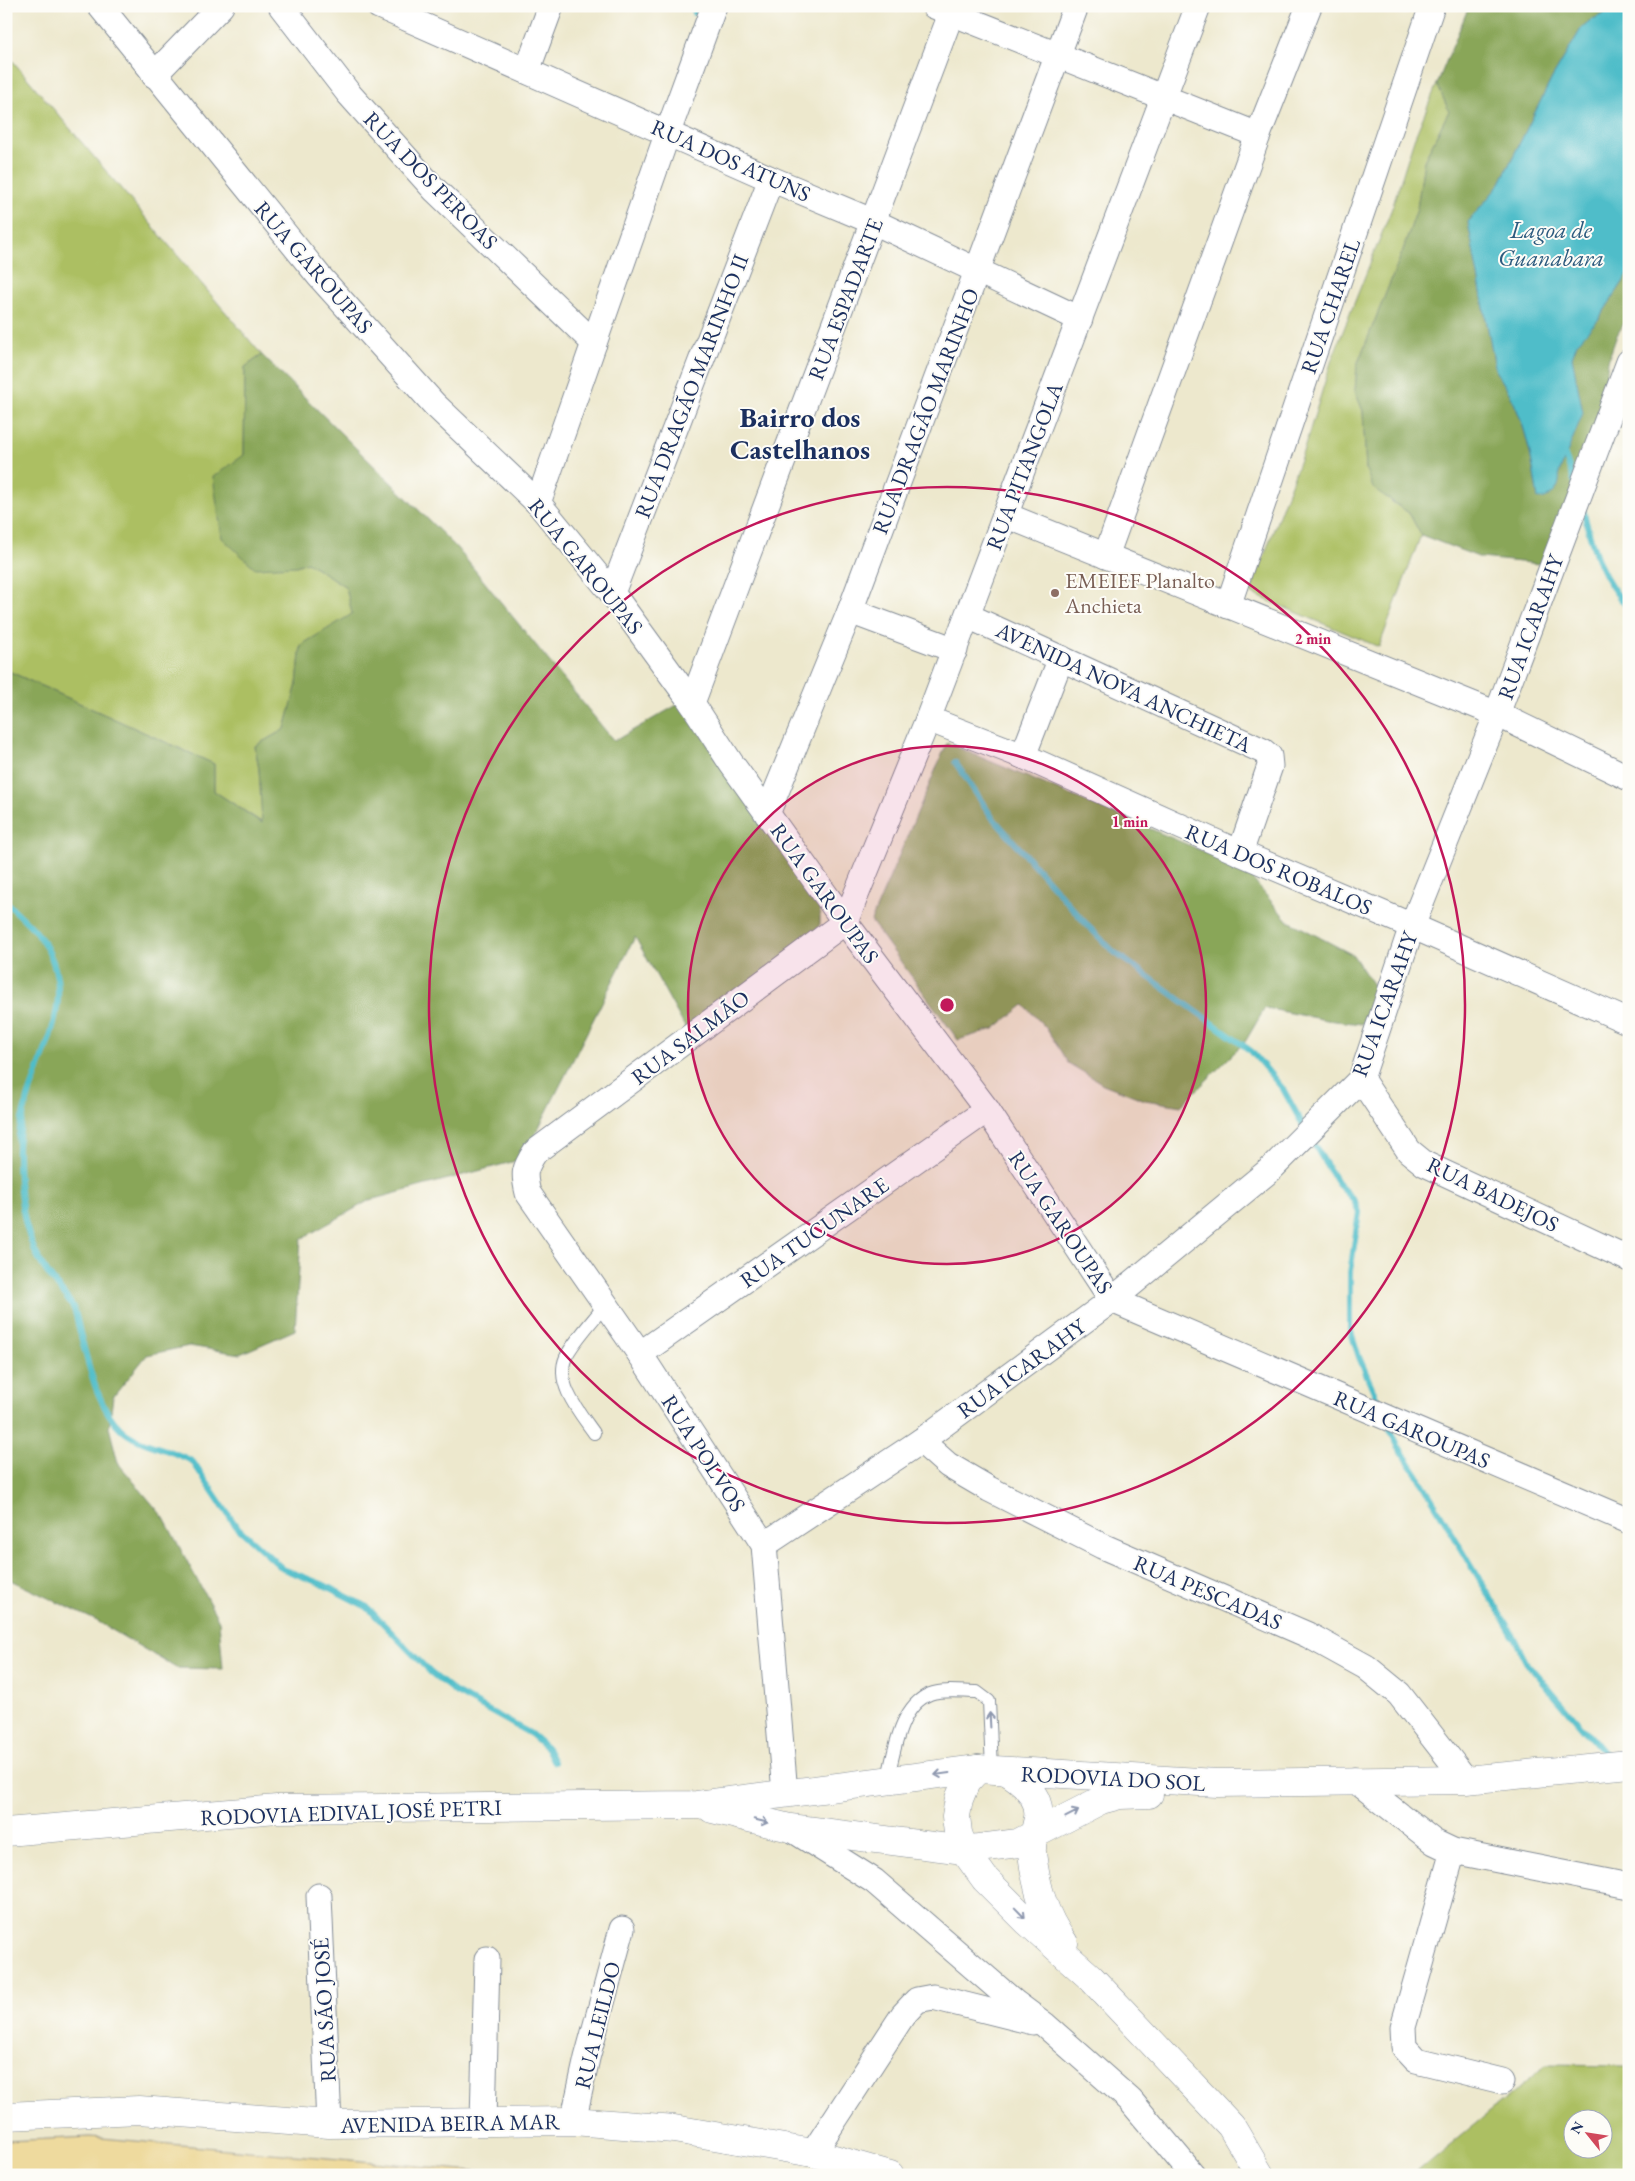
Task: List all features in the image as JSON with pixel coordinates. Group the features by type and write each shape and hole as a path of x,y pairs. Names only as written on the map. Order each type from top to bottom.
{"main road":[{"path":"1217,1783 1466,1780 1629,1764"},
{"path":"1091,1978 1055,1931 1038,1894 1032,1851 1038,1816 1035,1797 1024,1782 993,1770 966,1782 959,1798 956,1816 958,1833 964,1850 985,1879 1028,1922 1091,1978 1231,2126 1260,2175"},
{"name":"RODOVIA DO SOL","path":"697,1805 993,1770 1217,1783"},
{"name":"RODOVIA DO SOL","path":"697,1805 790,1828 964,1850 1018,1842 1101,1800 1120,1795 1143,1794 1217,1783"},
{"name":"RODOVIA EDIVAL JOSÉ PETRI","path":"6,1832 278,1809 697,1805"},
{"name":"AVENIDA BEIRA MAR","path":"6,2116 139,2110 329,2124 573,2121 674,2129 813,2152 890,2175"}],"street":[{"name":"RUA GAROUPAS","path":"100,6 154,75 332,290 434,404 538,503 612,593 692,703 767,814 844,922 987,1110 1112,1300 1629,1521"},
{"path":"154,75 221,6"},
{"name":"RUA DOS PEROAS","path":"281,6 349,94 434,189 594,343"},
{"path":"527,71 551,6"},
{"path":"538,503 714,6"},
{"name":"RUA DRAGÃO MARINHO","path":"767,814 850,611 1076,6"},
{"name":"RUA PITANGOLA","path":"844,922 955,650 1198,6"},
{"path":"1106,556 1258,135 1309,6"},
{"name":"RUA CHAREL","path":"1228,606 1432,6"},
{"name":"RUA DOS ATUNS","path":"385,7 771,179 874,222 1080,319"},
{"path":"946,9 1163,99 1258,135"},
{"name":"RUA ESPADARTE","path":"692,703 874,222 946,9"},
{"name":"RUA DRAGÃO MARINHO II","path":"612,593 771,179"},
{"name":"RUA ICARAHY","path":"764,1546 920,1441 1112,1300 1271,1170 1361,1079 1412,926 1497,714 1629,362"},
{"path":"1005,515 1497,714 1629,778"},
{"path":"850,611 955,650"},
{"name":"AVENIDA NOVA ANCHIETA","path":"968,616 1263,751 1269,756 1270,766 1240,854"},
{"path":"1023,756 1061,658"},
{"name":"RUA DOS ROBALOS","path":"928,719 1023,756 1240,854 1412,926 1629,1022"},
{"name":"RUA SALMÃO","path":"535,1152 844,922"},
{"name":"RUA BADEJOS","path":"1361,1079 1409,1151 1425,1164 1629,1260"},
{"name":"RUA TUCUNARE","path":"640,1354 987,1110"},
{"name":"RUA POLVOS","path":"535,1152 526,1167 524,1178 528,1193 640,1354 764,1546 785,1794"},
{"name":"RUA PESCADAS","path":"920,1441 956,1470 1084,1538 1308,1635 1366,1667 1399,1694 1466,1780"},
{"path":"1355,1780 1434,1842 1453,1851 1629,1886"},
{"name":"RODOVIA DO SOL","path":"790,1828 874,1881 1014,2002 1045,2025 1130,2100 1193,2175"},
{"path":"1453,1851 1403,2027 1404,2047 1416,2060 1502,2080"},
{"name":"RUA SÃO JOSÉ","path":"319,1896 329,2124"},
{"name":"RUA LEILDO","path":"573,2121 587,2058 622,1930"},
{"path":"483,2122 487,1959"},
{"path":"813,2152 903,2015 917,2000 934,1997 1045,2025"}],"lane":[{"path":"594,1434 576,1406 562,1375 566,1357 605,1305"},
{"path":"887,1782 902,1721 924,1697 932,1693 977,1692 989,1701 993,1770"}],"green space":[{"path":"1469,6 1621,6 1593,19 1581,29 1552,78 1499,185 1468,222 1496,372 1506,387 1520,417 1529,449 1538,499 1559,473 1582,413 1572,357 1577,343 1585,332 1598,320 1629,273 1629,315 1617,335 1608,361 1605,391 1581,472 1540,564 1481,558 1421,535 1409,513 1373,488 1366,470 1363,411 1355,391 1357,365 1402,253 1417,209 1424,161 1449,111 1437,84"},
{"path":"6,53 262,355 245,367 244,455 296,566 307,562 346,587 353,615 301,645 297,684 285,729 255,746 259,769 263,823 214,791 214,764 6,670"},
{"path":"1437,84 1449,111 1424,161 1417,209 1402,253 1357,365 1355,391 1363,411 1366,470 1392,502 1409,513 1421,535 1379,647 1250,593 1304,449 1332,359 1392,208 1414,139"},
{"path":"262,355 456,547 614,741 684,701 820,901 820,924 810,941 686,1029 635,937 523,1159 370,1200 301,1239 295,1330 240,1354 189,1346 147,1355 113,1397 109,1427 118,1463 164,1518 219,1621 223,1669 176,1668 97,1621 6,1578 6,670 214,764 214,791 262,823 259,769 255,746 285,729 297,684 301,645 352,614 346,587 307,562 296,566 255,568 222,538 213,477 244,455 245,367"},
{"path":"947,743 1243,868 1287,920 1353,955 1379,994 1362,1024 1326,1020 1265,1008 1245,1042 1181,1106 1145,1100 1103,1084 1068,1063 1046,1028 1024,1005 994,1029 958,1040 871,921"},
{"path":"1547,2065 1629,2066 1629,2175 1413,2175"}],"sand":[{"path":"90,2137 520,2175 6,2175 6,2141"}],"water":[{"name":"Lagoa de Guanabara","path":"1621,6 1629,6 1629,273 1598,320 1577,343 1572,357 1583,413 1559,473 1557,488 1548,497 1538,499 1525,432 1506,386 1496,372 1468,222 1499,185 1552,78 1581,29 1593,19"}],"waterway":[{"path":"694,6 694,13"},
{"path":"1562,448 1575,483"},
{"path":"1583,510 1604,574 1629,609"},
{"path":"955,762 992,817 1088,926 1114,952 1251,1051 1283,1089 1304,1127"},
{"path":"6,902 36,932 49,952 56,973 58,993 51,1033 29,1095 19,1132 18,1168 20,1195 29,1237 40,1261 73,1307 94,1384 112,1419 121,1429 136,1439 193,1462 236,1526 283,1569 322,1584 367,1607 430,1672 455,1692 531,1734 547,1748 554,1762"},
{"path":"1310,1138 1339,1185 1353,1199 1359,1212 1350,1273 1350,1329 1359,1357 1380,1406"},
{"path":"1389,1427 1397,1444 1420,1479 1511,1632 1526,1662 1610,1758"}],"place":[{"name":"EMEIEF Planalto Anchieta","path":"1055,593"}],"district":[{"name":"Bairro dos Castelhanos","path":"800,433"}]}
